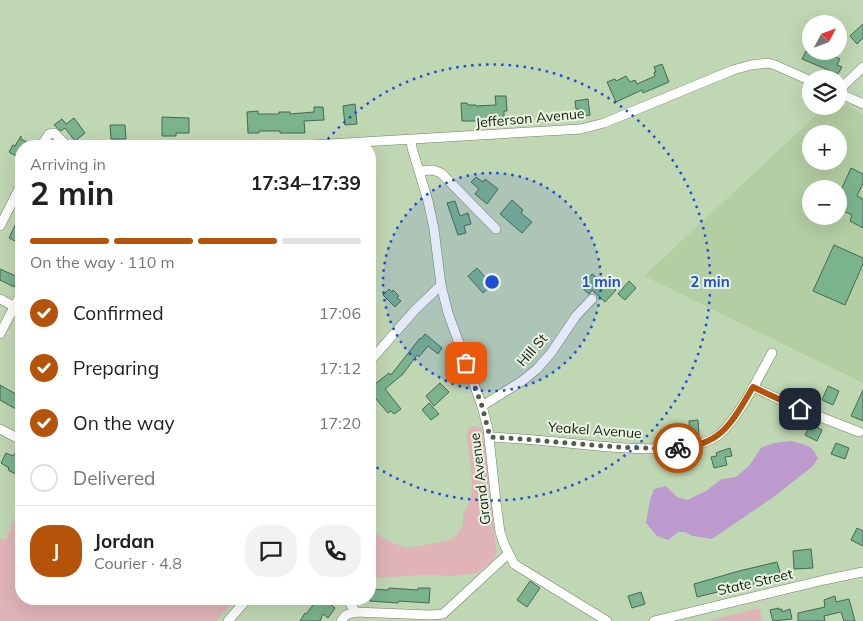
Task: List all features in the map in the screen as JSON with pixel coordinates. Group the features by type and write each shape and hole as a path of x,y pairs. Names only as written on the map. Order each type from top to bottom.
{"street":[{"name":"Jefferson Avenue","path":"376,142 581,129 604,123 733,70 758,64 768,63 775,65 802,77"},
{"path":"847,83 863,67"},
{"path":"847,95 863,104"},
{"path":"45,140 49,134 54,133 61,140"},
{"name":"Grand Avenue","path":"411,140 434,229 442,285 452,328 482,406 490,437 500,532 508,554 514,564 607,621"},
{"path":"420,171 433,170 441,173 496,229"},
{"path":"0,226 15,197"},
{"path":"376,354 414,310 442,285"},
{"path":"0,299 15,306"},
{"name":"Hill St","path":"482,406 522,381 537,369 551,353 576,316 592,299"},
{"path":"0,334 15,312"},
{"name":"Yeakel Avenue","path":"490,437 622,448 694,446 721,434 753,387 772,353"},
{"path":"753,387 800,409 859,432"},
{"path":"0,429 15,437"},
{"path":"341,621 346,615 355,612 443,614 508,554"},
{"name":"State Street","path":"654,621 863,572"},
{"path":"228,621 242,605"},
{"path":"351,605 355,612"}],"shaded area":[{"path":"847,107 863,114 863,383 644,276 802,128 802,170 847,170 847,125 806,125 816,115 847,115"},
{"path":"473,426 481,428 487,455 489,491 497,553 492,561 477,573 454,576 426,575 376,578 376,532 395,544 408,548 451,540 458,534 463,525 463,513 471,497 472,486 467,430"},
{"path":"791,441 808,446 813,450 818,458 813,466 772,498 712,539 678,532 668,540 657,536 646,523 654,489 666,486 677,497 687,500 706,491 722,479 736,477 749,466 761,448 774,443"},
{"path":"15,518 15,605 231,605 216,621 0,621 0,539 6,540"},
{"path":"759,608 763,621 707,621"}],"building":[{"path":"863,24 863,38 857,44 850,36"},
{"path":"804,60 840,60 837,65 842,67 840,70 828,70"},
{"path":"662,64 669,82 643,93 642,90 616,102 607,82 615,79 616,81 626,76 630,82 635,80 637,84 655,76 654,67"},
{"path":"495,96 506,96 507,111 504,111 504,119 480,122 462,121 461,103 476,106 496,105"},
{"path":"588,99 590,115 580,117 575,101"},
{"path":"355,104 357,124 345,125 343,106"},
{"path":"314,107 323,107 324,120 304,121 305,133 259,131 259,133 248,133 247,112 258,111 258,114 279,114 279,112 290,112 290,114 314,112"},
{"path":"162,117 189,118 189,133 176,133 176,136 162,136"},
{"path":"74,118 85,133 74,140 65,128 61,131 54,125 62,119 66,124"},
{"path":"110,125 125,125 126,139 111,139"},
{"path":"13,145 15,146 15,156 9,152"},
{"path":"851,168 863,174 863,183 857,196 863,199 863,228 850,221 852,215 847,213 846,180"},
{"path":"476,177 483,182 485,179 498,189 487,204 475,194 479,189 471,182"},
{"path":"512,200 523,210 521,213 532,222 522,233 500,214"},
{"path":"455,201 460,216 468,213 471,224 464,226 466,233 458,235 447,203"},
{"path":"15,226 15,241 9,238"},
{"path":"834,245 863,258 863,264 845,305 813,291"},
{"path":"477,268 492,285 483,293 468,276"},
{"path":"0,269 15,276 15,284 14,287 0,280"},
{"path":"592,274 616,290 605,302 592,290 589,294 581,287"},
{"path":"629,281 636,288 625,300 618,294"},
{"path":"389,289 399,296 397,298 401,301 395,307 383,295"},
{"path":"425,334 442,348 438,354 428,346 419,357 417,355 403,374 385,389 401,409 394,414 391,411 388,413 376,399 376,383 389,373 391,375"},
{"path":"440,383 449,392 434,406 426,396"},
{"path":"0,385 15,394 15,409 0,400"},
{"path":"828,386 839,391 833,405 822,400"},
{"path":"863,390 863,421 851,416"},
{"path":"429,403 439,414 431,420 422,410"},
{"path":"698,420 699,435 690,436 689,421"},
{"path":"811,424 822,430 817,441 805,435"},
{"path":"836,443 849,448 845,459 831,454"},
{"path":"730,448 732,456 725,457 727,465 714,468 711,457 717,456 716,453"},
{"path":"6,453 13,456 15,453 15,474 8,470 9,468 1,463"},
{"path":"857,528 863,531 863,546 851,540"},
{"path":"811,549 813,568 794,569 793,551"},
{"path":"777,562 781,576 697,597 694,584"},
{"path":"530,581 540,588 527,607 517,600"},
{"path":"389,588 418,590 418,588 430,588 429,603 376,601 376,589 388,590"},
{"path":"641,592 645,604 632,608 628,596"},
{"path":"835,596 836,602 849,599 855,621 844,621 841,612 824,616 825,621 798,621 798,613 825,607 824,600"},
{"path":"313,605 331,605 335,608 328,618 323,614 320,621 300,621"},
{"path":"779,608 779,610 782,609 782,612 790,609 792,619 773,621 770,610"}],"way so far":[{"path":"466,363 486,418 490,437 622,448 678,448"}],"route":[{"path":"678,448 694,446 721,434 753,387 800,409"}]}
